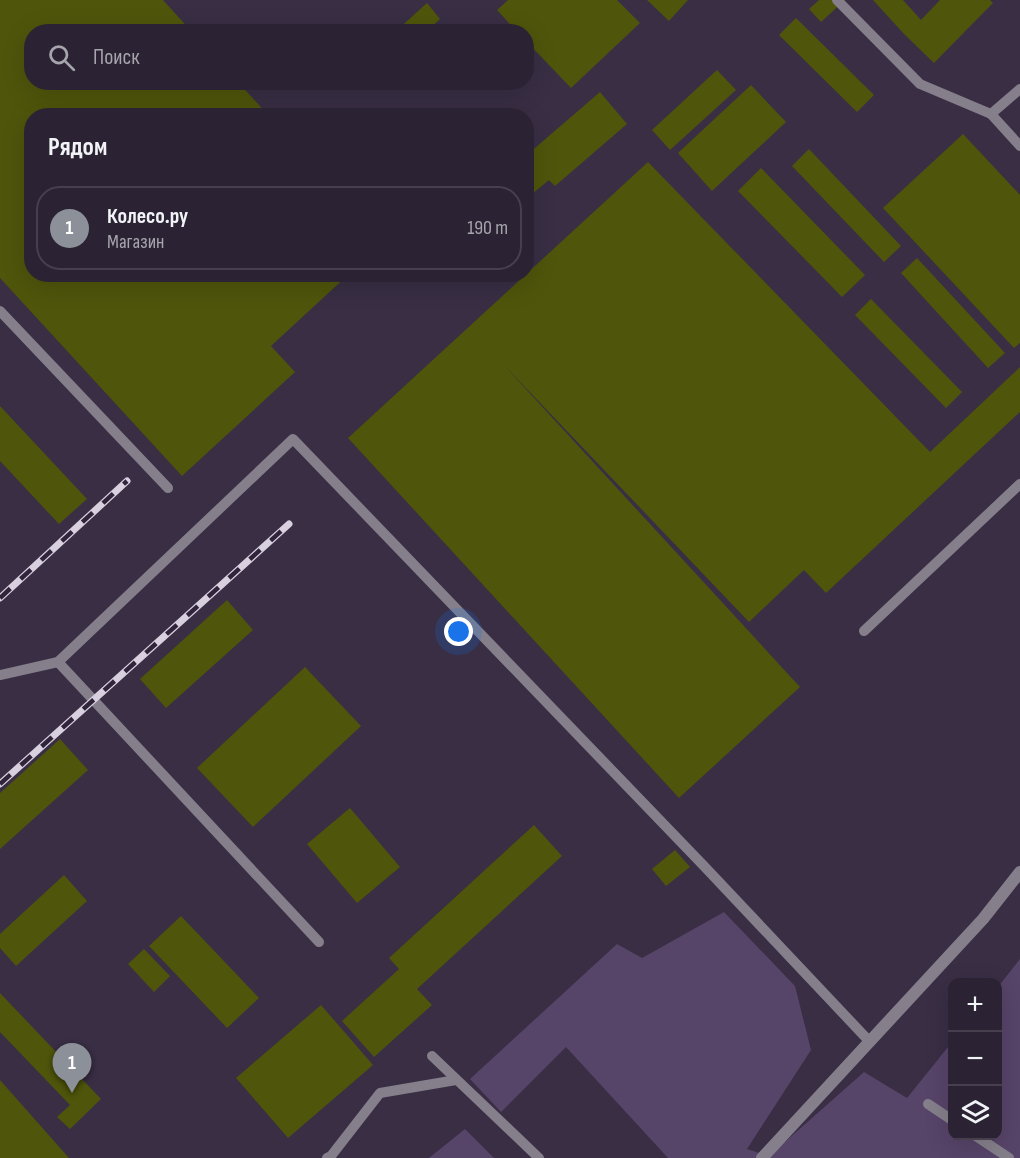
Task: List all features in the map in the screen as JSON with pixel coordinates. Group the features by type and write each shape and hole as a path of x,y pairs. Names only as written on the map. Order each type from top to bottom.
{"street":[{"path":"762,1158 983,919 1020,872"}],"lane":[{"path":"837,0 920,84 991,114 1020,146"},
{"path":"991,114 1020,88"},
{"path":"0,311 168,488"},
{"path":"0,675 58,662 293,439 870,1042"},
{"path":"864,631 1020,484"},
{"path":"58,662 319,942"},
{"path":"432,1056 539,1158"},
{"path":"327,1158 331,1156 380,1093 456,1080"},
{"path":"928,1104 948,1117"},
{"path":"982,1140 1009,1158"}],"shaded area":[{"path":"724,912 795,986 811,1050 747,1149 769,1156 864,1072 907,1098 948,1047 948,1140 1002,1140 1002,982 1020,959 1020,1158 668,1158 566,1047 501,1112 470,1079 617,944 642,958"},
{"path":"465,1129 494,1158 429,1158"}],"building":[{"path":"0,0 163,0 185,24 24,24 24,90 245,90 262,108 24,108 24,282 340,282 271,346 295,372 182,476 0,278"},
{"path":"508,0 617,0 640,23 571,88 534,49 534,24 510,24 497,10"},
{"path":"647,0 688,0 669,21"},
{"path":"819,0 845,0 821,22 809,9"},
{"path":"873,0 903,0 921,20 940,0 990,0 993,3 934,63"},
{"path":"427,3 440,19 435,24 404,24"},
{"path":"796,18 874,95 857,112 779,35"},
{"path":"717,70 736,90 670,150 652,130"},
{"path":"751,85 786,122 712,191 678,153"},
{"path":"600,92 627,124 555,186 549,180 534,192 534,149"},
{"path":"963,134 1020,195 1020,343 1014,348 883,208"},
{"path":"809,149 901,246 884,262 792,166"},
{"path":"648,162 930,452 1020,367 1020,412 826,593 804,570 749,622 502,363 800,687 679,798 348,438 518,282 534,282 534,267"},
{"path":"761,168 865,275 842,297 738,191"},
{"path":"917,258 1005,353 988,368 901,273"},
{"path":"871,299 962,392 946,408 855,315"},
{"path":"0,406 87,499 59,524 0,461"},
{"path":"227,600 253,630 166,708 140,679"},
{"path":"305,667 361,726 253,827 197,768"},
{"path":"60,739 88,770 0,849 0,793"},
{"path":"350,808 400,867 357,903 307,844"},
{"path":"534,825 562,856 417,989 432,1005 374,1057 342,1021 399,969 389,958"},
{"path":"675,850 690,867 666,886 652,869"},
{"path":"64,875 87,901 16,966 0,948 0,934"},
{"path":"181,916 259,998 227,1028 149,946"},
{"path":"144,949 170,976 154,992 128,964"},
{"path":"0,993 101,1099 70,1129 57,1117 70,1105 0,1032"},
{"path":"321,1005 373,1065 288,1138 236,1078"},
{"path":"0,1080 69,1158 0,1158"}],"railway":[{"path":"0,598 127,481"},
{"path":"0,784 289,524"}],"place":[{"name":"Колесо.ру","path":"72,1093"}]}
